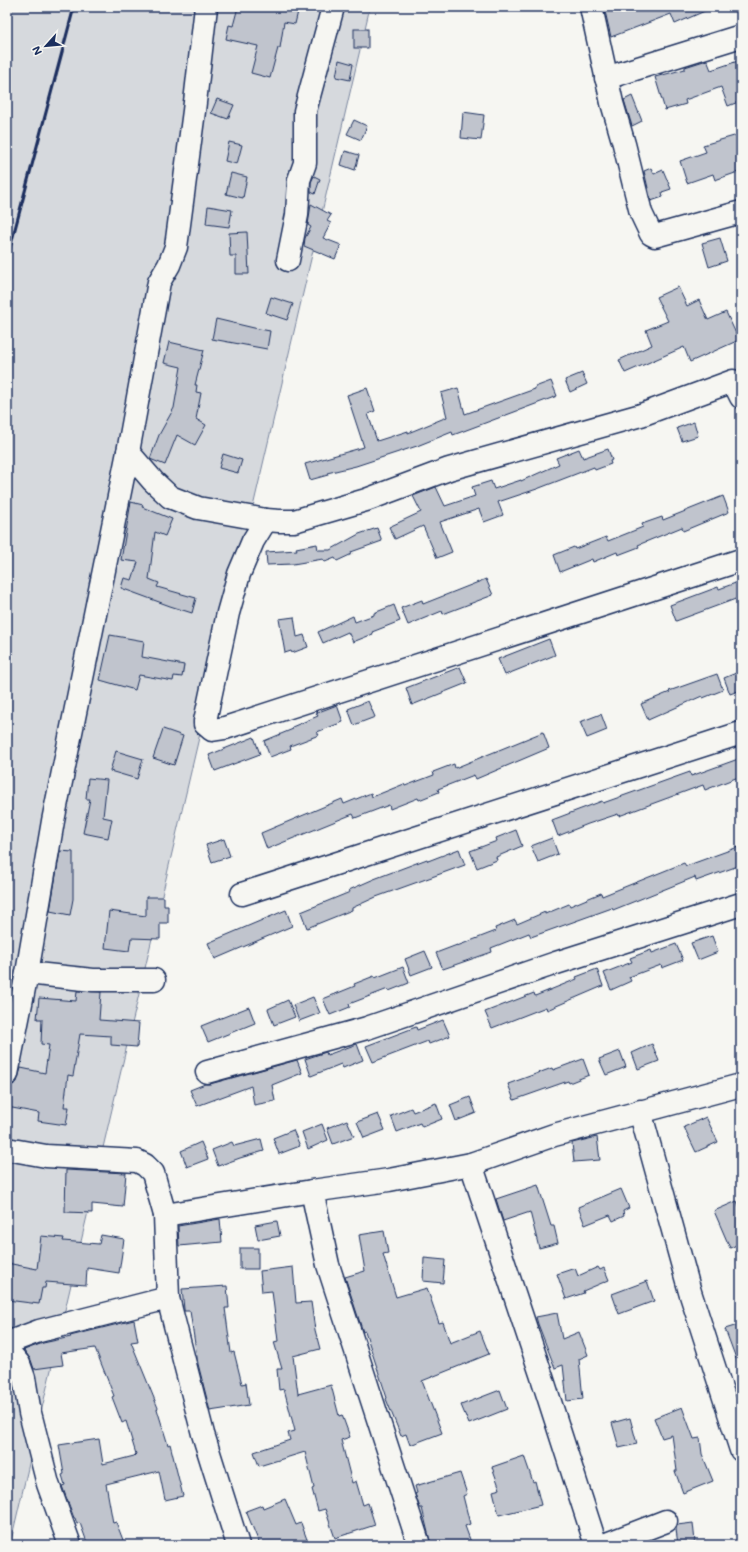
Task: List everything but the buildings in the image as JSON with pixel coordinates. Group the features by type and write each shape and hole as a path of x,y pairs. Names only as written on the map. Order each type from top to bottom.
{"street":[{"path":"7,1074 27,973 53,821 128,452 158,282 170,265 176,247 206,7"},
{"path":"288,260 297,215 299,180 304,163 305,110 333,7"},
{"path":"591,7 606,78 641,213 651,234 656,236 741,212"},
{"path":"606,78 741,36"},
{"path":"128,452 153,481 170,497 198,508 266,520 294,521 366,500 449,469 642,415 738,385"},
{"path":"266,520 253,541 239,574 228,613 205,721 212,730 225,728 741,560"},
{"path":"242,894 741,733"},
{"path":"207,1072 367,1028 556,963 741,904"},
{"path":"27,973 93,980 154,980"},
{"path":"166,1215 389,1180 471,1164 554,1135 741,1085"},
{"path":"640,1112 690,1292 741,1450"},
{"path":"7,1149 46,1156 136,1161 145,1165 153,1173 166,1215 168,1298 203,1434 238,1545"},
{"path":"471,1164 542,1374 596,1545"},
{"path":"312,1191 328,1265 419,1545"},
{"path":"7,1343 38,1331 168,1298"},
{"path":"7,1353 19,1364 24,1378 30,1413 48,1484 70,1545"},
{"path":"604,1545 666,1521"}],"shaded area":[{"path":"7,7 370,7 10,1545 7,1545"}],"railway":[{"path":"7,259 74,7"}]}
